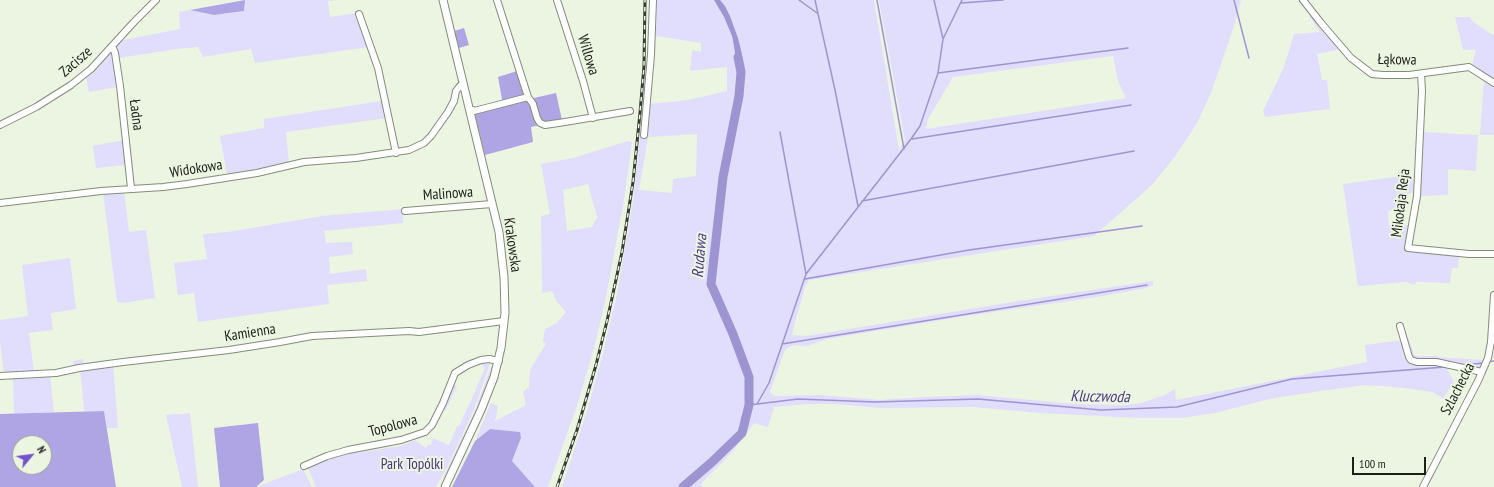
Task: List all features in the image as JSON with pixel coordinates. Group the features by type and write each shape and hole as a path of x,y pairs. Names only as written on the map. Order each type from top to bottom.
{"main road":[{"name":"Krakowska","path":"443,0 499,232 502,260 504,321 499,361 481,410 445,487"}],"street":[{"name":"Zacisze","path":"0,125 36,107 70,85 91,69 156,0"},
{"path":"497,0 528,97 533,104 537,118 542,125 593,118 630,110"},
{"name":"Willowa","path":"557,0 583,81 593,118"},
{"path":"644,135 651,55 653,0"},
{"name":"Łąkowa","path":"1303,0 1350,58 1375,75 1421,74 1464,66 1469,67 1494,83"},
{"path":"359,14 378,68 396,153"},
{"name":"Ładna","path":"112,46 115,53 120,86 131,188"},
{"name":"Mikołaja Reja","path":"1421,74 1422,91 1417,196 1408,248 1469,254 1494,254"},
{"name":"Widokowa","path":"0,203 131,188 163,187 257,173 304,162 396,153 415,148 431,136 448,112 458,88 464,85"},
{"path":"470,111 528,97"},
{"name":"Malinowa","path":"405,210 492,204"},
{"name":"Szlachecka","path":"1423,487 1488,358 1493,343 1494,296"},
{"name":"Kamienna","path":"0,376 56,373 79,368 123,362 229,350 312,336 410,331 419,332 504,321"},
{"path":"1400,326 1411,360 1417,362 1436,362 1483,370"},
{"name":"Topolowa","path":"304,466 327,456 348,450 402,440 425,432 432,425 455,373 468,365 481,360 489,359 499,361"}],"green space":[{"path":"245,0 339,0 328,1 330,17 357,13 369,47 255,63 251,49 203,57 198,47 119,58 115,45 118,41 180,29 179,12 190,10 214,15 244,11"},
{"path":"657,0 714,0 724,17 732,36 737,69 742,68 738,38 730,16 720,0 874,0 899,150 905,140 879,0 1241,0 1233,29 1211,93 1196,125 1176,155 1153,184 1094,236 809,280 805,287 792,335 807,336 1018,301 1153,281 1153,285 1146,288 1097,297 959,317 827,339 807,346 794,345 787,348 784,352 770,392 774,396 820,395 880,400 978,395 1074,404 1124,405 1141,403 1165,395 1175,389 1176,400 1367,362 1365,345 1403,340 1410,363 1441,365 1456,369 1447,369 1454,382 1443,398 1432,392 1406,388 1365,385 1269,399 1215,413 1181,418 1139,418 1040,413 974,407 879,408 838,404 808,404 774,407 768,427 754,423 733,451 701,484 702,487 562,487 587,411 617,294 633,202 640,136 648,137 650,104 688,100 727,91 727,67 690,71 692,50 701,52 701,43 656,36","holes":["1113,56 1118,81 1126,98 926,129 928,119 953,77","697,134 696,176 673,179 672,193 639,190 648,137"]},
{"path":"1313,15 1337,45 1337,50 1317,54 1322,80 1327,80 1330,109 1265,117 1263,111 1284,67 1294,34 1320,32 1309,16"},
{"path":"1455,17 1470,17 1472,21 1494,35 1494,81 1472,65 1476,50 1463,50"},
{"path":"111,49 118,87 89,92 86,77 99,67"},
{"path":"1484,80 1494,86 1494,135 1480,135"},
{"path":"381,101 384,102 387,118 286,132 289,164 227,174 220,136 264,128 264,119"},
{"path":"1422,132 1478,135 1476,171 1448,169 1448,195 1420,196"},
{"path":"124,140 127,165 96,168 93,146"},
{"path":"628,141 632,142 624,200 605,302 594,348 577,406 548,487 535,487 512,461 521,439 520,432 490,429 475,441 491,403 498,406 495,421 526,405 523,392 529,387 530,370 546,344 543,341 545,329 557,323 566,312 557,302 552,291 542,293 541,216 550,214 541,164 573,158","holes":["588,184 597,217 592,227 567,231 563,190"]},
{"path":"1416,176 1416,192 1396,196 1395,209 1388,211 1389,225 1410,225 1407,249 1459,254 1458,268 1452,268 1450,283 1416,282 1415,285 1406,282 1358,286 1343,184 1395,177"},
{"path":"124,191 129,232 146,230 155,298 123,303 117,302 103,193"},
{"path":"403,209 403,223 324,231 326,243 352,242 353,254 329,257 330,274 366,269 367,281 327,285 329,304 198,322 194,293 178,295 174,263 207,259 203,234 228,232 322,216"},
{"path":"70,258 76,309 51,313 53,330 29,333 34,373 4,374 0,342 0,320 28,316 22,265"},
{"path":"1401,325 1403,325 1415,356 1437,356 1484,360 1480,369 1415,359 1410,354"},
{"path":"83,359 84,366 113,362 118,428 107,428 104,411 84,411 80,367 74,368 73,361"},
{"name":"Park Topólki","path":"487,362 490,364 473,412 436,487 316,487 308,468 340,455 401,446 415,440 426,448 428,445 431,445 433,438 449,445 485,368 480,363"},
{"path":"492,364 493,368 488,383 473,421 452,465 442,480 474,413"},
{"path":"50,376 54,412 14,414 13,378"},
{"path":"452,384 457,386 445,411 443,410"},
{"path":"190,413 198,487 182,487 166,415"},
{"path":"303,469 312,487 256,487"}],"shaded area":[{"path":"245,0 244,11 214,15 190,10"},
{"path":"714,0 720,0 730,16 742,54 740,59 742,68 737,69 732,36 724,17"},
{"path":"464,28 469,45 459,48 454,31"},
{"path":"517,71 525,100 556,93 562,120 531,127 533,142 485,155 474,111 503,105 498,77"},
{"path":"104,411 116,487 0,487 0,414"},
{"path":"258,423 264,480 256,487 220,487 214,428"},
{"path":"490,429 520,432 521,438 512,461 535,487 452,487 475,441"}],"waterway":[{"path":"799,0 817,13"},
{"path":"815,0 858,206"},
{"path":"877,0 904,149"},
{"path":"934,0 943,39"},
{"path":"757,404 769,383 806,274 920,126 938,73 943,39 962,0"},
{"path":"961,3 1003,0"},
{"path":"1234,0 1249,58"},
{"path":"938,73 1128,48"},
{"name":"Rudawa","path":"683,487 742,433 749,405 749,377 733,334 711,284 723,177 739,96 741,72 738,57"},
{"path":"912,139 1131,105"},
{"path":"780,132 806,274"},
{"path":"862,201 1134,151"},
{"path":"805,279 969,250 1142,226"},
{"path":"782,344 1147,285"},
{"name":"Kluczwoda","path":"1488,362 1494,361"},
{"name":"Kluczwoda","path":"1462,365 1484,363"},
{"name":"Kluczwoda","path":"749,405 798,399 875,402 978,399 1101,410 1177,407 1292,379 1445,367"}],"railway":[{"path":"557,487 577,430 596,365 622,252 633,182 640,113 644,66 645,0"}]}
